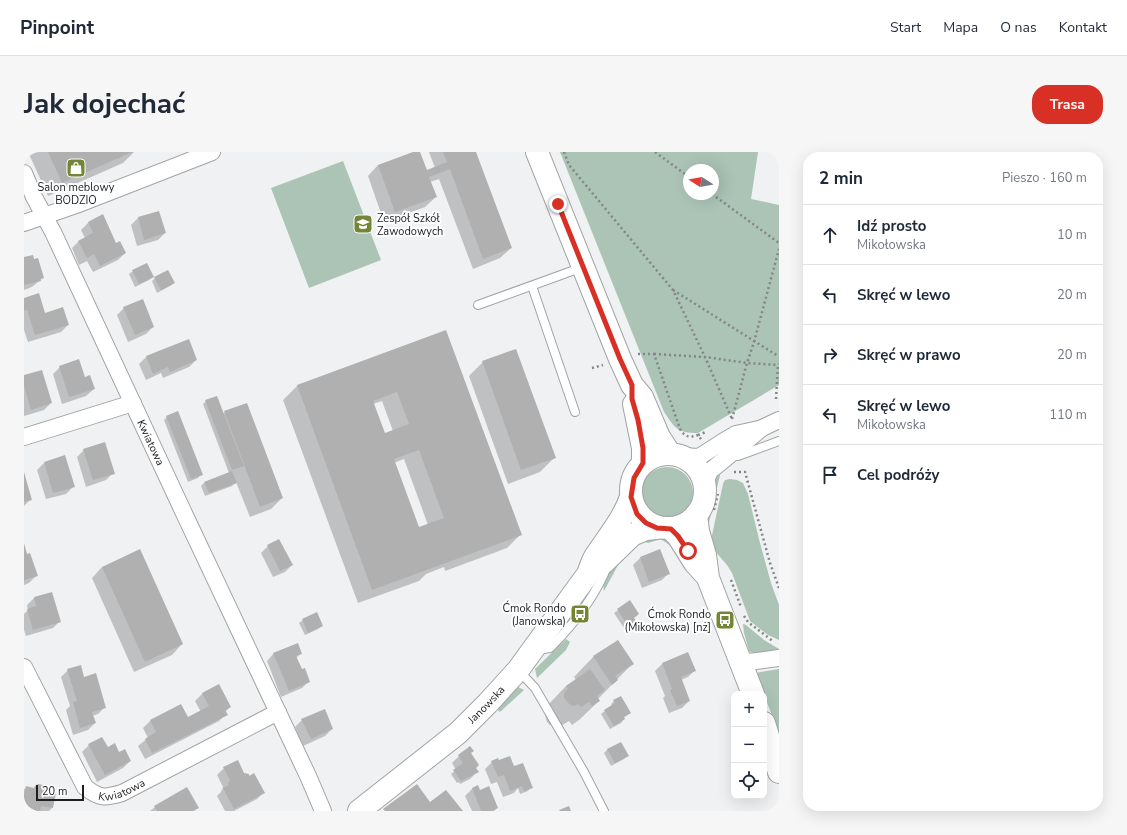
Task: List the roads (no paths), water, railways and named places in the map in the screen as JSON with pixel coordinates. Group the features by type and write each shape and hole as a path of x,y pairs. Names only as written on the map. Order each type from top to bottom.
{"street":[{"path":"24,223 76,205 191,156 212,152"},
{"path":"537,152 620,359 632,385 642,397 659,437 675,455 691,462 711,487"},
{"name":"Kwiatowa","path":"24,173 308,776 323,811"},
{"path":"632,385 632,399 638,420 643,448 643,463 634,478 631,497 637,514 646,523 664,528 678,536 695,563 719,577"},
{"path":"24,438 133,403"},
{"path":"643,463 658,455 699,457 736,434 762,428 779,420"},
{"path":"752,691 741,663 719,577 705,555 698,531 705,514 703,501 711,487 710,472 727,456 762,428"},
{"name":"Janowska","path":"588,574 594,558 621,521 628,508 631,497"},
{"path":"664,528 684,525 705,514"},
{"name":"Janowska","path":"359,811 458,733 488,703 518,670 588,574 632,535 646,529 664,528"},
{"path":"741,663 779,658"},
{"name":"Kwiatowa","path":"24,667 85,787 95,795 108,797 122,793 278,712"},
{"path":"765,727 779,772"}],"lane":[{"path":"478,305 584,267"},
{"path":"532,286 575,412"},
{"path":"727,456 738,456 779,441"},
{"path":"532,650 550,648 574,623 593,594 611,555"},
{"path":"518,670 535,688 584,772 604,811"}],"place":[{"name":"Salon meblowy BODZIO","path":"76,168"},
{"name":"Zespół Szkół Zawodowych","path":"363,224"},
{"name":"Ćmok Rondo (Janowska)","path":"580,614"},
{"name":"Ćmok Rondo (Mikołowska) [nż]","path":"725,620"}]}
